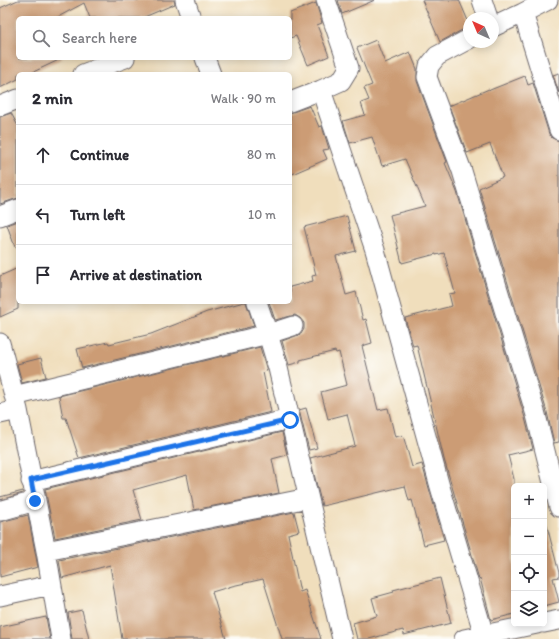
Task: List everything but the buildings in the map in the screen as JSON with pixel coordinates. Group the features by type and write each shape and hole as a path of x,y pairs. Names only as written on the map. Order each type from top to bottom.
{"street":[{"path":"185,0 190,16"},
{"path":"292,101 341,81 349,68 326,0"},
{"path":"482,0 486,12"},
{"path":"499,24 548,0"},
{"path":"523,12 559,130"},
{"path":"463,43 437,56 429,66 427,77 462,171 536,415 559,507"},
{"path":"88,72 120,60"},
{"path":"206,60 210,72"},
{"path":"321,90 375,250 440,486 484,635"},
{"path":"0,106 16,100"},
{"path":"0,216 16,210"},
{"path":"258,304 278,368 342,639"},
{"path":"0,414 16,403 293,326"},
{"path":"0,343 16,403 46,551 61,639"},
{"path":"31,480 290,420"},
{"path":"46,551 308,498"},
{"path":"0,511 35,501"},
{"path":"0,596 51,585"},
{"path":"464,639 523,627"}],"route":[{"path":"35,501 31,480 290,420"}]}
